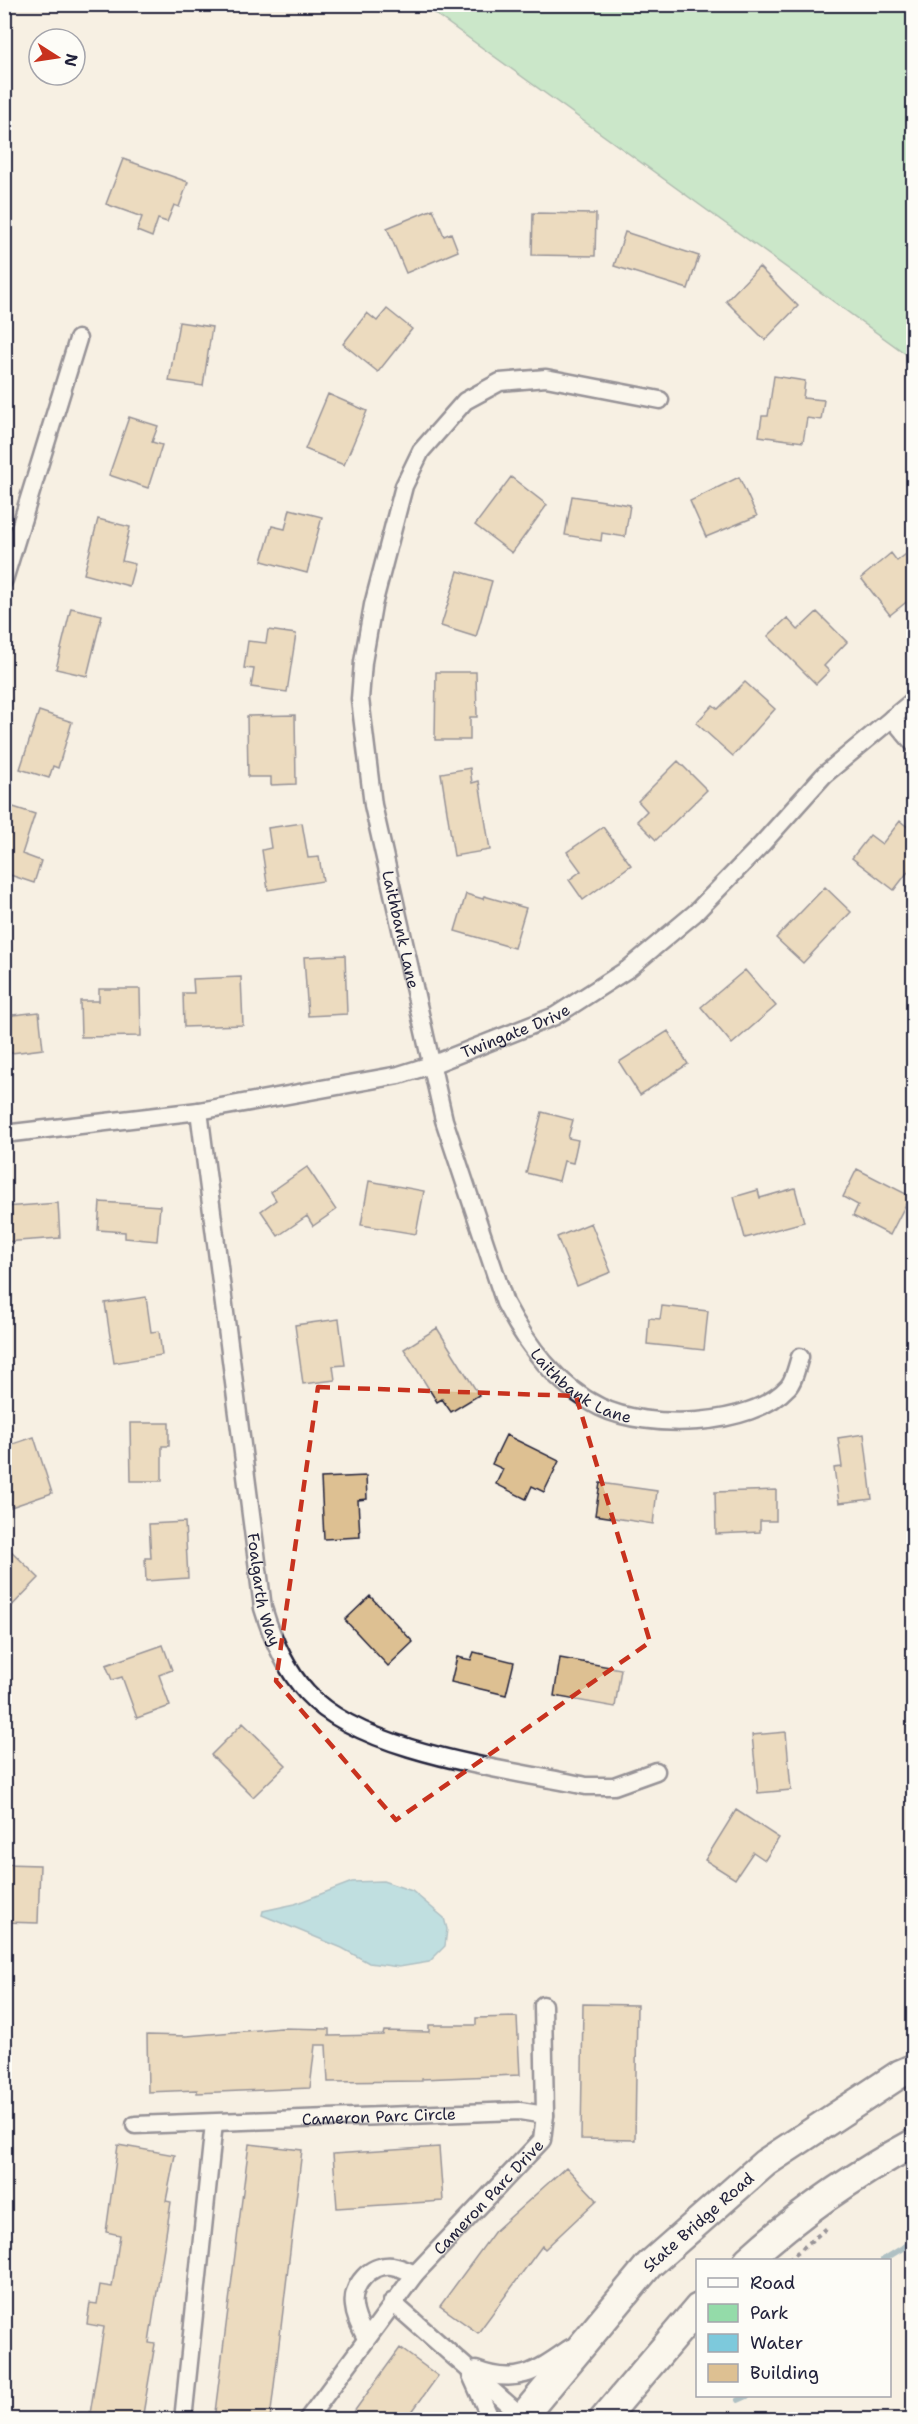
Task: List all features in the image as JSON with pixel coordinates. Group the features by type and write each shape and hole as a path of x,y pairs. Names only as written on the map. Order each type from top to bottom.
{"highway":[{"name":"State Bridge Road","path":"523,2418 649,2265 765,2163 900,2074 914,2068"},
{"path":"749,2259 778,2233 888,2157 914,2143"},
{"path":"603,2420 696,2310"}],"street":[{"path":"4,580 78,339"},
{"name":"Laithbank Lane","path":"660,400 546,378 500,382 465,400 421,451 404,486 372,605 360,699 373,805 444,1120 505,1303 540,1360 566,1384 599,1406 624,1415 654,1420 726,1417 762,1406 789,1386 800,1357"},
{"name":"Twingate Drive","path":"4,1134 199,1110 399,1075 431,1065 555,1016 628,969 695,913 762,844 824,775 914,700"},
{"path":"892,718 914,744"},
{"name":"Foalgarth Way","path":"199,1110 263,1608 271,1636 293,1674 307,1692 332,1714 369,1735 404,1746 586,1786 614,1786 656,1771"},
{"name":"Cameron Parc Drive","path":"307,2420 392,2302 415,2274 542,2140 545,2115 543,2005"},
{"name":"Cameron Parc Circle","path":"135,2125 520,2111 545,2115"},
{"path":"183,2420 214,2123"},
{"path":"366,2338 353,2304 361,2281 370,2271 381,2267 393,2266 415,2274"},
{"path":"392,2302 523,2418"},
{"path":"466,2366 497,2378 522,2375 547,2364 593,2332"},
{"path":"466,2366 491,2420"}],"path":[{"path":"789,2259 831,2226"}],"highlighted area":[{"path":"318,1387 576,1396 650,1642 396,1820 276,1681"}],"green space":[{"path":"423,5 913,5 913,359"}],"water":[{"path":"383,1881 412,1891 444,1918 447,1929 445,1946 429,1962 399,1967 369,1963 342,1948 262,1915 263,1911 295,1904 352,1882"}],"building":[{"path":"123,159 188,182 179,207 174,205 167,222 158,219 152,237 137,231 142,217 106,204"},
{"path":"433,209 444,236 451,233 458,251 406,273 387,228"},
{"path":"533,213 596,214 595,256 532,255"},
{"path":"625,232 699,256 688,289 614,266"},
{"path":"759,267 798,306 765,340 726,301"},
{"path":"387,309 412,329 378,372 343,344 367,313 377,321"},
{"path":"179,322 212,327 203,386 169,381"},
{"path":"774,376 805,381 803,398 824,400 821,420 807,418 803,442 759,436 762,416 768,416"},
{"path":"328,394 367,411 344,465 305,449"},
{"path":"129,417 158,426 152,442 162,445 148,488 109,475"},
{"path":"511,477 547,505 512,553 475,525"},
{"path":"739,477 757,516 706,537 690,501"},
{"path":"572,496 630,505 625,537 602,533 601,541 565,535"},
{"path":"290,509 322,517 307,573 262,561 272,526 285,529"},
{"path":"98,519 130,527 122,561 135,564 129,586 84,574"},
{"path":"914,548 914,596 890,615 861,578 891,553 897,561"},
{"path":"458,571 492,581 476,637 441,626"},
{"path":"71,608 102,615 87,676 56,669"},
{"path":"817,612 847,642 824,666 829,671 816,684 768,636 787,618 798,630"},
{"path":"268,630 296,634 287,692 251,687 254,669 244,668 248,641 266,643"},
{"path":"436,672 476,672 477,717 470,717 470,740 435,740"},
{"path":"745,682 775,709 733,756 696,723 713,705 718,709"},
{"path":"39,711 72,722 58,768 53,766 49,778 20,769"},
{"path":"295,715 296,784 271,785 271,777 248,777 247,716"},
{"path":"678,761 707,790 656,840 637,821 647,811 638,801"},
{"path":"470,768 472,783 479,781 490,850 454,856 441,773"},
{"path":"4,804 35,814 22,854 41,861 34,883 4,873"},
{"path":"900,821 914,832 914,864 894,890 852,858 870,835 882,844"},
{"path":"302,823 308,858 319,857 323,881 268,890 262,850 271,848 268,828"},
{"path":"603,827 631,865 583,900 569,880 581,871 567,852"},
{"path":"825,887 851,912 803,963 776,938"},
{"path":"466,894 483,899 484,896 526,908 514,948 455,931"},
{"path":"345,955 347,1014 308,1016 304,957"},
{"path":"745,970 776,1006 732,1044 701,1007"},
{"path":"241,977 243,1025 184,1027 183,993 194,993 193,979"},
{"path":"99,989 140,989 141,1036 81,1037 80,1001 99,1001"},
{"path":"39,1012 43,1049 4,1054 4,1016"},
{"path":"668,1031 688,1064 640,1095 619,1062"},
{"path":"542,1112 573,1120 568,1138 578,1140 573,1163 564,1161 559,1181 526,1173"},
{"path":"307,1167 336,1210 313,1226 307,1216 278,1236 261,1211 276,1200 271,1192"},
{"path":"857,1169 910,1196 890,1235 853,1216 858,1205 843,1197"},
{"path":"369,1181 424,1191 416,1234 361,1225"},
{"path":"795,1188 804,1222 745,1238 734,1197 758,1190 760,1198"},
{"path":"100,1202 160,1206 157,1241 125,1238 125,1232 98,1230"},
{"path":"58,1203 60,1238 4,1242 4,1207"},
{"path":"591,1223 611,1272 577,1286 557,1237"},
{"path":"146,1297 151,1332 159,1331 162,1355 114,1363 105,1303"},
{"path":"662,1306 708,1311 704,1350 647,1344 649,1318 660,1319"},
{"path":"339,1319 345,1365 333,1366 335,1380 303,1384 295,1325"},
{"path":"437,1328 479,1395 451,1412 442,1399 437,1402 404,1349"},
{"path":"130,1423 169,1423 169,1446 162,1446 162,1481 131,1481"},
{"path":"864,1434 872,1499 839,1503 834,1468 842,1467 838,1438"},
{"path":"506,1435 559,1461 544,1492 532,1486 526,1499 496,1484 503,1469 492,1464"},
{"path":"34,1437 52,1493 11,1507 4,1489 4,1447"},
{"path":"366,1476 367,1499 358,1500 360,1537 324,1539 321,1478"},
{"path":"600,1483 657,1491 653,1524 595,1515"},
{"path":"776,1490 776,1521 760,1521 760,1532 716,1534 715,1492"},
{"path":"185,1522 188,1578 146,1581 145,1558 151,1558 149,1524"},
{"path":"4,1544 39,1578 4,1614"},
{"path":"370,1596 413,1642 388,1666 345,1620"},
{"path":"163,1645 172,1670 159,1675 170,1706 137,1718 122,1677 112,1680 106,1665"},
{"path":"474,1652 514,1662 506,1695 451,1682 457,1657 471,1660"},
{"path":"560,1658 621,1669 615,1707 554,1696"},
{"path":"243,1723 286,1765 253,1797 211,1755"},
{"path":"786,1732 791,1790 758,1793 752,1735"},
{"path":"736,1810 779,1838 765,1860 753,1852 735,1879 705,1860"},
{"path":"4,1864 40,1865 38,1923 4,1922"},
{"path":"583,2004 637,2005 635,2140 581,2139"},
{"path":"517,2017 520,2075 422,2079 422,2081 328,2082 326,2045 315,2045 310,2088 197,2093 197,2090 148,2092 147,2035 187,2036 281,2028 329,2029 329,2036 383,2035 384,2031 429,2032 429,2025 476,2025 476,2018"},
{"path":"249,2144 302,2150 270,2420 214,2420"},
{"path":"118,2145 175,2155 166,2201 171,2202 149,2343 155,2344 142,2420 89,2420 104,2327 87,2324 90,2303 97,2304 100,2285 112,2287 120,2235 106,2232"},
{"path":"439,2147 443,2201 337,2208 333,2154"},
{"path":"566,2167 597,2200 545,2249 542,2246 478,2333 440,2306 495,2231"},
{"path":"400,2348 438,2376 406,2420 348,2420"}],"waterway":[{"path":"885,2259 914,2241"},
{"path":"738,2400 745,2397"}]}
